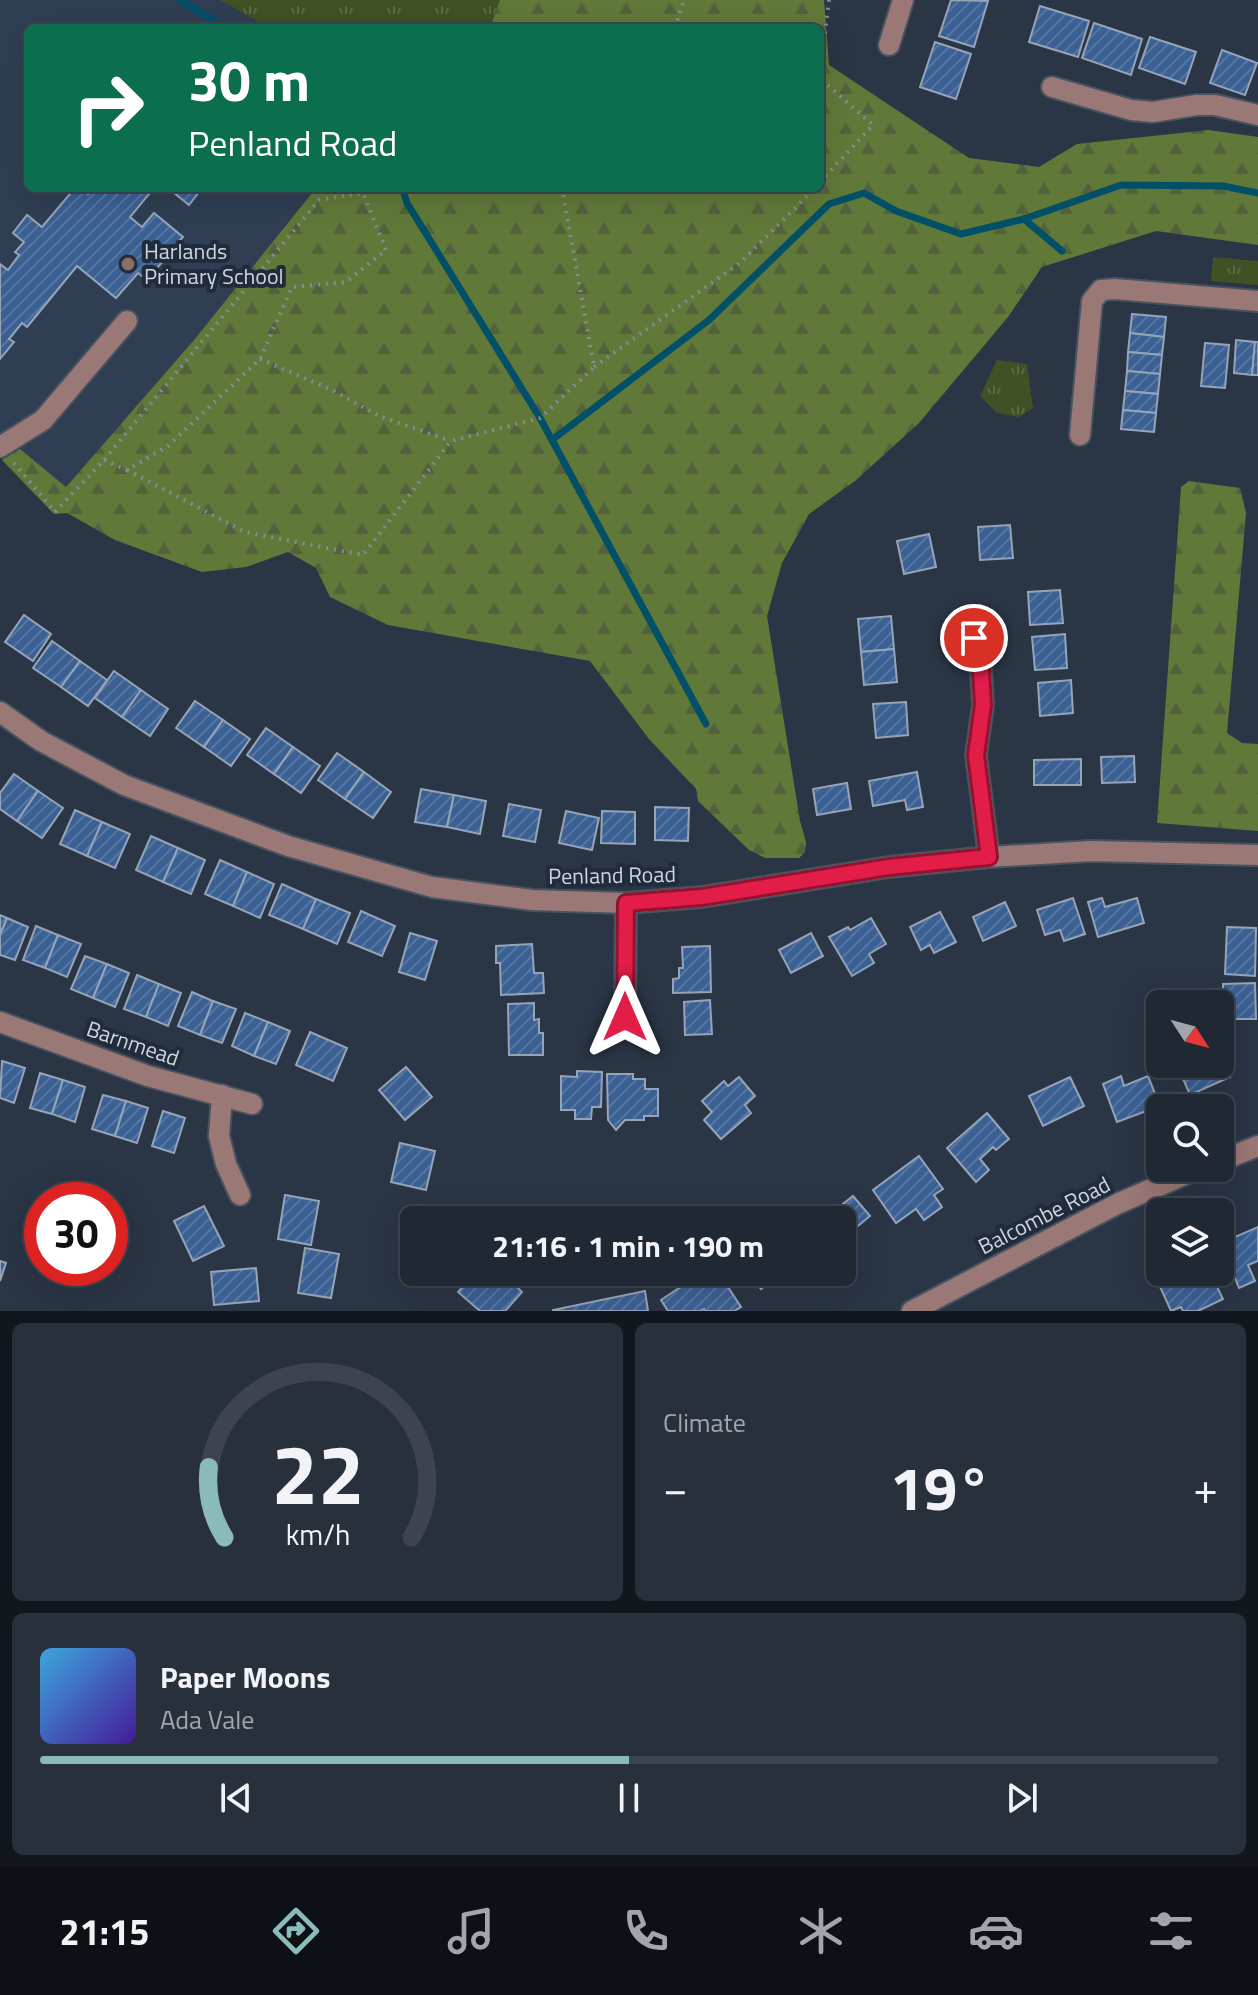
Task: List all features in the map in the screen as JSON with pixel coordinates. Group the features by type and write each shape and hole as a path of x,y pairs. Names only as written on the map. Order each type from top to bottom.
{"street":[{"path":"889,45 903,0"},
{"path":"1052,87 1131,110 1153,112 1215,105 1258,115"},
{"path":"1080,435 1092,301 1101,290 1258,301"},
{"path":"6,454 43,420 127,321"},
{"path":"974,638 981,671 983,705 976,755 989,857"},
{"name":"Penland Road","path":"0,712 41,741 124,785 288,846 432,887 532,900 626,903 702,897 889,867 989,857 1091,851 1258,855"},
{"path":"625,1017 626,903"},
{"name":"Barnmead","path":"0,1022 148,1076 252,1104"},
{"path":"222,1095 219,1136 226,1164 240,1195"},
{"path":"1234,1155 1258,1146"},
{"name":"Balcombe Road","path":"912,1311 1117,1204 1168,1182"}],"path":[{"path":"676,24 684,0"},
{"path":"824,40 829,0"},
{"path":"824,82 873,125 824,178"},
{"path":"563,192 594,367"},
{"path":"260,359 332,390 379,416 451,441 540,418 594,367 741,262 811,192"},
{"path":"6,454 55,512 104,460 319,200 363,193 386,250 346,282 292,287 260,359 168,446 127,470"},
{"path":"104,460 245,532 363,555 451,441"}],"shaded area":[{"name":"Harlands Primary School","path":"0,0 220,0 262,24 24,24 24,192 313,192 194,340 65,488 20,449 2,460"}],"green space":[{"path":"220,0 500,0 491,24 262,24"},
{"path":"500,0 824,0 829,65 969,158 1039,167 1077,144 1209,130 1258,137 1258,245 1156,231 1042,267 1008,317 919,423 855,481 809,514 782,563 767,616 806,842 805,852 799,858 765,858 749,850 698,801 696,789 649,739 590,661 388,625 330,597 316,568 288,552 246,567 202,572 115,540 67,513 54,514 2,460 20,449 66,487 194,340 313,192 824,192 824,24 491,24"},
{"path":"1213,257 1258,261 1258,285 1211,281"},
{"path":"997,360 1027,364 1033,408 1019,417 997,413 980,396"},
{"path":"1189,481 1240,488 1246,513 1227,733 1242,743 1258,744 1258,831 1157,823 1181,487"}],"building":[{"path":"951,0 988,1 974,47 939,36"},
{"path":"1040,6 1089,21 1078,57 1029,42"},
{"path":"1094,23 1142,39 1131,75 1082,58"},
{"path":"1150,37 1196,52 1185,84 1139,68"},
{"path":"935,42 971,54 956,99 920,87"},
{"path":"1222,50 1257,63 1245,95 1210,83"},
{"name":"Harlands Primary School","path":"72,192 151,192 130,217 142,227 154,213 183,237 147,280 138,273 116,298 77,266 27,327 22,323 9,339 14,342 0,359 0,264 8,270 19,255 15,252 24,242 13,233 27,215 42,227"},
{"path":"173,192 199,192 189,205"},
{"path":"1132,314 1166,317 1164,337 1130,333"},
{"path":"1130,333 1164,337 1162,355 1128,352"},
{"path":"1236,340 1255,342 1252,375 1234,373"},
{"path":"1255,342 1258,342 1258,375 1252,375"},
{"path":"1205,343 1229,345 1225,388 1201,386"},
{"path":"1128,352 1162,355 1160,374 1127,371"},
{"path":"1127,371 1160,374 1158,394 1125,391"},
{"path":"1125,391 1158,394 1156,413 1123,410"},
{"path":"1123,410 1156,413 1154,432 1121,429"},
{"path":"1010,525 1013,558 980,560 978,527"},
{"path":"929,534 936,567 904,574 897,541"},
{"path":"1060,590 1063,623 1030,625 1028,592"},
{"path":"24,615 51,634 33,661 5,642"},
{"path":"891,616 894,649 861,652 858,619"},
{"path":"1065,634 1067,668 1035,670 1032,637"},
{"path":"52,641 80,661 61,687 33,668"},
{"path":"894,649 897,682 864,685 861,652"},
{"path":"80,661 107,680 88,706 61,687"},
{"path":"114,671 141,690 122,717 95,698"},
{"path":"1071,680 1073,713 1040,716 1038,683"},
{"path":"141,690 168,709 150,736 122,717"},
{"path":"195,701 223,720 204,747 176,728"},
{"path":"906,702 908,735 876,738 873,704"},
{"path":"223,720 250,739 231,766 204,747"},
{"path":"266,728 293,747 274,774 247,755"},
{"path":"293,747 320,766 301,793 274,774"},
{"path":"337,753 364,772 345,799 318,780"},
{"path":"1134,756 1135,782 1102,783 1101,757"},
{"path":"1081,759 1081,785 1034,785 1034,760"},
{"path":"364,772 391,792 373,818 345,799"},
{"path":"917,772 923,807 907,810 905,800 873,806 869,781"},
{"path":"14,774 38,791 17,821 0,809 0,793"},
{"path":"847,783 851,809 817,815 813,789"},
{"path":"421,789 454,795 447,827 415,822"},
{"path":"38,791 63,808 42,838 17,821"},
{"path":"454,795 486,801 480,834 447,827"},
{"path":"509,804 541,810 535,842 503,836"},
{"path":"655,807 689,808 688,841 655,840"},
{"path":"75,810 102,822 87,856 60,844"},
{"path":"566,811 599,818 592,850 559,843"},
{"path":"602,811 635,812 635,844 601,843"},
{"path":"102,822 130,834 115,868 87,856"},
{"path":"151,836 178,848 163,882 136,870"},
{"path":"178,848 205,860 191,894 163,882"},
{"path":"220,860 247,872 233,906 205,894"},
{"path":"247,872 274,884 260,918 233,906"},
{"path":"282,884 316,899 303,929 269,915"},
{"path":"1073,898 1085,934 1064,941 1060,930 1045,935 1037,910"},
{"path":"1102,898 1105,907 1137,898 1144,923 1098,937 1088,902"},
{"path":"316,899 350,913 337,944 303,929"},
{"path":"1005,902 1016,926 983,941 973,917"},
{"path":"361,911 395,926 382,956 348,942"},
{"path":"940,912 956,942 934,953 930,945 921,950 910,927"},
{"path":"0,915 7,918 0,935"},
{"path":"7,918 28,927 15,960 0,955 0,935"},
{"path":"871,918 886,944 869,954 874,963 852,976 829,937"},
{"path":"36,926 58,935 45,968 23,960"},
{"path":"1227,927 1256,928 1255,976 1225,974"},
{"path":"410,933 437,941 425,980 399,972"},
{"path":"811,933 823,956 791,973 779,950"},
{"path":"58,935 81,944 67,977 45,968"},
{"path":"532,944 534,973 543,973 544,993 501,995 496,946"},
{"path":"710,946 711,992 673,993 673,979 679,978 679,968 683,968 682,947"},
{"path":"85,956 107,964 93,998 71,989"},
{"path":"107,964 129,973 115,1007 93,998"},
{"path":"137,975 159,984 146,1017 124,1009"},
{"path":"1255,983 1256,1019 1234,1019 1234,990 1223,990 1223,984"},
{"path":"159,984 181,993 168,1026 146,1017"},
{"path":"192,992 213,1001 200,1035 178,1026"},
{"path":"710,1000 712,1034 685,1035 684,1002"},
{"path":"213,1001 236,1009 222,1043 200,1035"},
{"path":"534,1003 534,1020 539,1019 539,1033 543,1033 543,1055 509,1055 508,1004"},
{"path":"245,1013 268,1022 254,1056 232,1046"},
{"path":"268,1022 290,1031 276,1064 254,1056"},
{"path":"310,1032 347,1048 333,1081 296,1065"},
{"path":"2,1061 25,1068 14,1103 0,1098"},
{"path":"406,1067 432,1097 405,1120 379,1090"},
{"path":"577,1071 602,1072 601,1107 592,1107 591,1119 575,1119 575,1110 561,1110 561,1076 577,1077"},
{"path":"40,1073 63,1080 52,1114 30,1108"},
{"path":"607,1074 633,1074 633,1079 645,1079 645,1089 658,1089 658,1116 625,1120 616,1130 608,1120"},
{"path":"1121,1076 1124,1086 1146,1077 1155,1094 1146,1094 1146,1111 1117,1122 1103,1084"},
{"path":"739,1077 755,1096 745,1105 751,1113 721,1139 704,1120 712,1112 702,1101 724,1081 728,1086"},
{"path":"1070,1077 1084,1106 1043,1126 1029,1096"},
{"path":"1183,1078 1228,1078 1192,1094"},
{"path":"63,1080 85,1087 75,1122 52,1114"},
{"path":"103,1095 126,1101 115,1136 92,1129"},
{"path":"126,1101 148,1108 137,1143 115,1136"},
{"path":"163,1111 185,1118 174,1153 152,1146"},
{"path":"987,1113 1009,1139 996,1150 993,1147 980,1159 989,1170 976,1182 947,1148"},
{"path":"400,1143 435,1151 426,1190 391,1182"},
{"path":"919,1156 943,1189 934,1195 942,1207 924,1220 916,1209 896,1223 873,1190"},
{"path":"285,1195 319,1201 311,1245 278,1239"},
{"path":"853,1196 870,1216 856,1228 856,1206 840,1206"},
{"path":"204,1206 224,1246 193,1261 174,1221"},
{"path":"1258,1227 1258,1261 1248,1265 1255,1281 1239,1288 1234,1276 1234,1237"},
{"path":"305,1248 339,1254 331,1298 298,1293"},
{"path":"0,1261 6,1263 0,1281"},
{"path":"256,1268 259,1301 214,1305 211,1272"},
{"path":"463,1286 520,1286 518,1288 522,1292 505,1311 480,1311 458,1292"},
{"path":"682,1286 727,1286 741,1307 734,1311 668,1311 661,1300"},
{"path":"1160,1286 1217,1286 1223,1299 1198,1311 1183,1311 1181,1307 1171,1311"},
{"path":"645,1291 648,1311 553,1311 553,1310"}],"waterway":[{"path":"180,0 219,24"},
{"path":"552,440 709,320 829,204 864,193 896,211 961,234 1024,219 1121,185 1223,186 1258,193"},
{"path":"403,192 407,203 540,418 706,724"},
{"path":"1024,219 1062,251"}],"place":[{"name":"Harlands Primary School","path":"128,264"}],"route":[{"path":"625,1017 626,903 702,897 889,867 989,857 976,755 983,705 981,671 974,638"}]}
